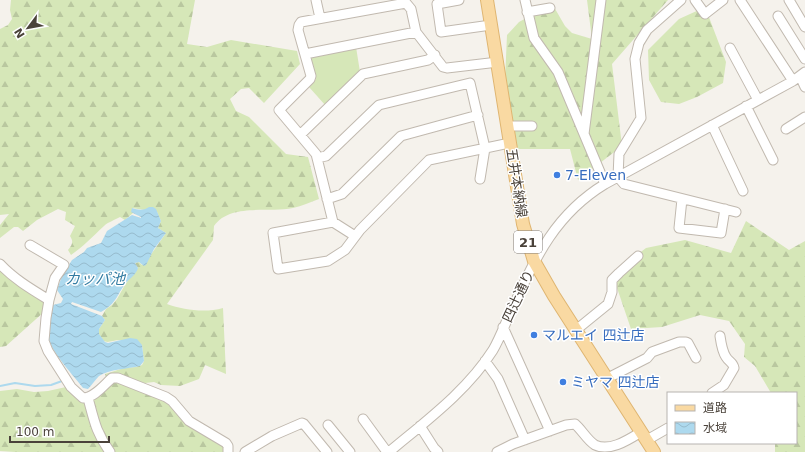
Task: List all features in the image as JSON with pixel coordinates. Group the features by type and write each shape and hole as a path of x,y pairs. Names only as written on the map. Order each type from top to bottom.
{"main road":[{"name":"五井本納線","path":"487,0 523,224 534,261 554,296 608,378 654,452"}],"street":[{"path":"316,0 320,18"},
{"path":"459,0 437,4 441,32 491,25"},
{"path":"525,0 534,38 558,72 605,184"},
{"path":"584,134 601,0"},
{"path":"681,0 647,30 638,43 635,59 640,118 619,154 618,177 624,184 736,212"},
{"path":"694,0 704,14 723,0"},
{"path":"740,0 799,76 805,87"},
{"path":"789,0 805,27"},
{"path":"333,222 316,154 279,110 310,79 311,73 298,30 299,25 302,22 398,2 406,3 411,9 416,32 443,67 446,68 498,62"},
{"path":"527,12 550,8"},
{"path":"778,16 805,59"},
{"path":"305,54 416,32"},
{"path":"730,48 758,100"},
{"path":"300,135 362,74 428,60 434,55"},
{"name":"四辻通り","path":"388,452 455,395 479,371 493,349 534,261 550,235 564,217 584,198 605,184 799,76"},
{"path":"317,158 326,156 379,105 470,83 485,148 480,179"},
{"path":"746,106 773,160"},
{"path":"327,199 342,194 401,136 478,115"},
{"path":"786,129 805,117"},
{"path":"712,125 743,191"},
{"path":"508,126 532,126"},
{"path":"355,236 333,222 273,233 278,269 328,261 345,250 360,230 429,160 510,143"},
{"path":"682,199 679,228 721,233 725,209"},
{"path":"30,245 64,265 55,278 49,300 44,335 46,346 71,387 83,398 88,398 101,389 112,378 118,378 166,397 172,401 189,421 226,443 228,452"},
{"path":"576,330 608,304 612,292 612,280 638,256"},
{"path":"0,264 23,284 49,300"},
{"path":"503,327 550,431"},
{"path":"714,392 724,385 734,368 733,363 727,358 722,347 720,336"},
{"path":"608,378 647,358 652,352 679,342 688,343 696,358"},
{"path":"485,361 498,379 525,440"},
{"path":"88,398 100,439 110,452"},
{"path":"363,419 388,452"},
{"path":"245,452 272,436 302,423 309,429 327,452"},
{"path":"497,452 566,425 575,424 596,446 606,448 667,428"},
{"path":"328,425 350,452"},
{"path":"420,426 438,452"},
{"path":"621,452 624,442"}],"green space":[{"path":"11,0 195,0 187,44 207,47 231,40 297,51 300,64 264,103 249,88 241,89 230,99 236,111 249,117 286,154 308,157 319,199 293,208 250,210 230,214 221,219 214,226 213,240 167,304 195,310 216,310 223,308 226,374 205,365 199,379 180,386 161,385 154,382 145,383 112,376 106,377 105,374 124,368 142,365 144,361 142,345 123,340 106,342 101,338 99,329 105,320 102,316 106,309 117,299 126,283 138,268 135,263 139,262 142,265 152,254 166,233 158,228 161,221 157,212 132,208 133,213 125,220 120,217 107,223 71,255 68,250 71,247 72,240 70,236 75,226 65,220 66,212 58,209 37,220 23,231 18,227 14,227 0,238 0,225 9,214 0,215 0,29 8,25 12,19 10,10"},
{"path":"587,0 668,0 612,64 622,146 578,180 570,149 517,149 505,80 507,35 519,22 541,10 554,7 565,26 572,33 592,39"},
{"path":"701,9 707,12 726,62 723,83 697,97 679,104 661,102 649,80 648,50 679,19"},
{"path":"356,47 360,72 326,106 309,87 316,79 311,60 313,55"},
{"path":"746,221 789,250 805,241 805,452 775,452 775,444 797,444 797,392 770,392 755,366 744,357 745,344 729,321 700,315 662,327 631,329 615,282 624,265 646,248 685,240 731,253"},
{"path":"0,267 45,300 45,311 6,346 0,347"},
{"path":"112,379 166,397 224,444 227,452 0,451 0,391 17,389 34,392 66,387 83,397"}],"water":[{"name":"カッパ池","path":"149,207 156,209 161,221 158,228 166,233 154,249 146,265 144,266 139,262 135,263 138,268 136,273 126,283 111,305 101,312 72,302 71,304 102,316 105,320 99,329 99,334 105,342 108,343 130,338 137,339 142,345 144,361 140,366 103,374 99,376 88,389 83,388 54,351 49,339 49,327 53,305 61,303 63,299 57,290 62,276 72,260 84,252 87,248 101,243 107,231 132,215 141,218 131,212 132,208 140,210"}],"waterway":[{"path":"0,386 15,383 35,386 51,385 62,381"}],"place":[{"name":"7-Eleven","path":"557,175"},
{"name":"マルエイ 四辻店","path":"534,335"},
{"name":"ミヤマ 四辻店","path":"563,382"}]}
